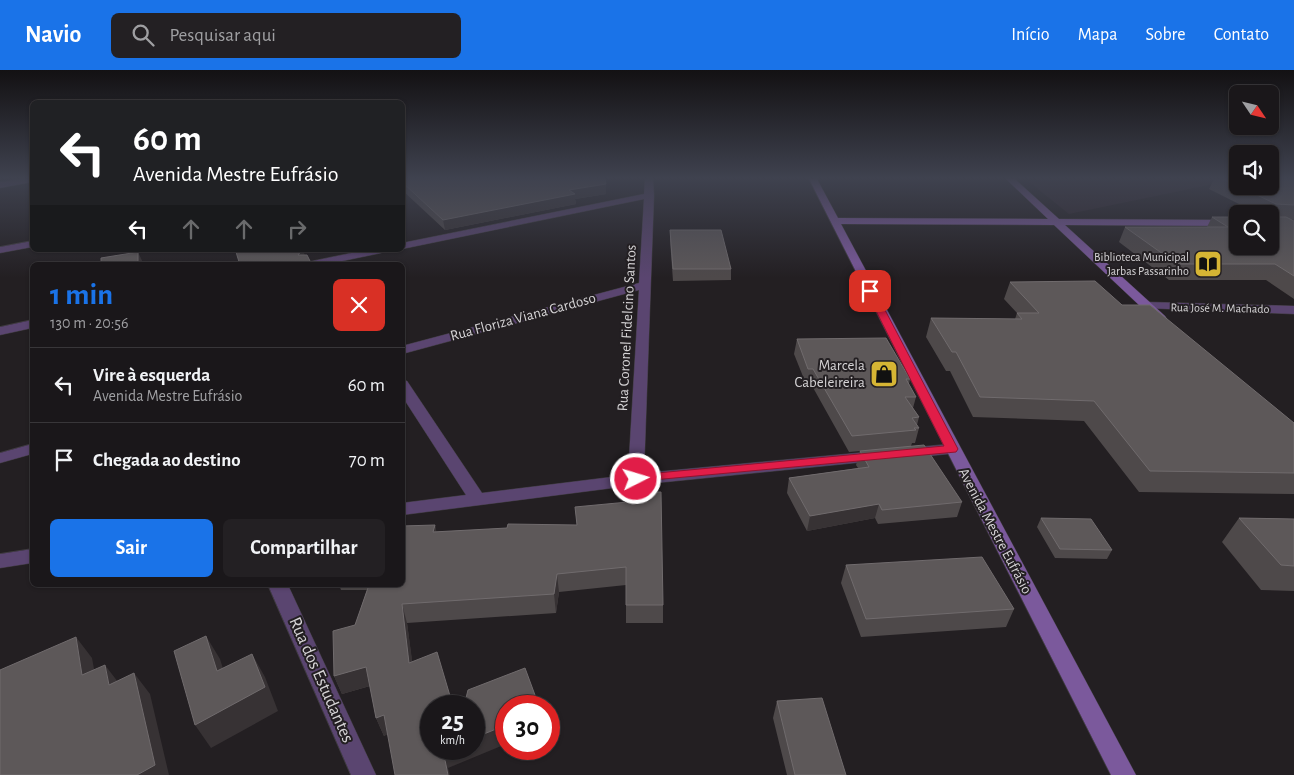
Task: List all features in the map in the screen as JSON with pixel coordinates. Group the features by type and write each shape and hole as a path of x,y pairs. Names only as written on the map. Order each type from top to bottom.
{"street":[{"path":"405,245 568,212"},
{"name":"Rua Coronel Fidelcino Santos","path":"636,479 643,285 649,212"},
{"name":"Avenida Mestre Eufrásio","path":"829,212 1124,775"},
{"path":"1046,212 1169,325"},
{"path":"834,221 1229,223"},
{"path":"0,250 30,244"},
{"path":"334,262 373,252"},
{"name":"Rua Floriza Viana Cardoso","path":"405,349 643,285"},
{"name":"Rua José M. Machado","path":"1147,306 1294,310"},
{"path":"0,331 30,324"},
{"path":"405,389 477,499"},
{"path":"405,508 636,479 952,449"},
{"path":"0,458 30,450"},
{"path":"0,561 30,556"},
{"name":"Rua dos Estudantes","path":"279,587 364,775"}],"building":[{"path":"434,212 484,212 443,220"},
{"path":"1212,217 1229,217 1229,255 1279,255 1279,217 1286,217 1294,221 1294,276 1275,264 1177,264 1125,227 1228,227"},
{"path":"670,230 721,230 731,269 673,269"},
{"path":"138,252 138,262 101,262 101,258"},
{"path":"236,252 300,252 298,255 307,255 310,262 239,262"},
{"path":"1095,281 1122,305 1150,305 1294,423 1294,473 1150,471 1094,401 980,397 956,352 952,352 931,318 1022,319 1017,313 1039,313 1010,282"},
{"path":"886,338 910,379 906,379 916,397 905,397 919,417 912,418 919,428 914,428 916,430 852,436 813,369 808,369 797,339"},
{"path":"924,445 962,502 882,510 879,504 810,516 789,478 869,467 860,451"},
{"path":"628,492 661,492 663,605 626,605 626,567 557,574 554,594 402,604 409,663 437,652 450,695 420,695 420,760 445,760 448,775 395,775 384,715 376,718 366,667 334,676 333,631 355,625 368,587 405,587 405,526 435,525 433,532 507,528 508,524 577,525 575,507 628,502"},
{"path":"1041,518 1091,519 1112,550 1060,549"},
{"path":"1239,518 1294,519 1294,566 1281,565"},
{"path":"982,557 1014,609 866,619 846,565"},
{"path":"206,636 217,671 252,654 265,687 195,725 174,651"},
{"path":"76,637 82,675 105,665 109,685 134,673 155,765 137,775 0,775 0,670"},
{"path":"525,668 535,695 495,695 495,729 485,734 485,695 467,695 468,690"},
{"path":"822,698 846,775 795,775 777,701"}],"place":[{"name":"Biblioteca Municipal Jarbas Passarinho","path":"1208,264"},
{"name":"Marcela Cabeleireira","path":"884,374"}],"route":[{"path":"636,479 952,449 870,291"}]}
